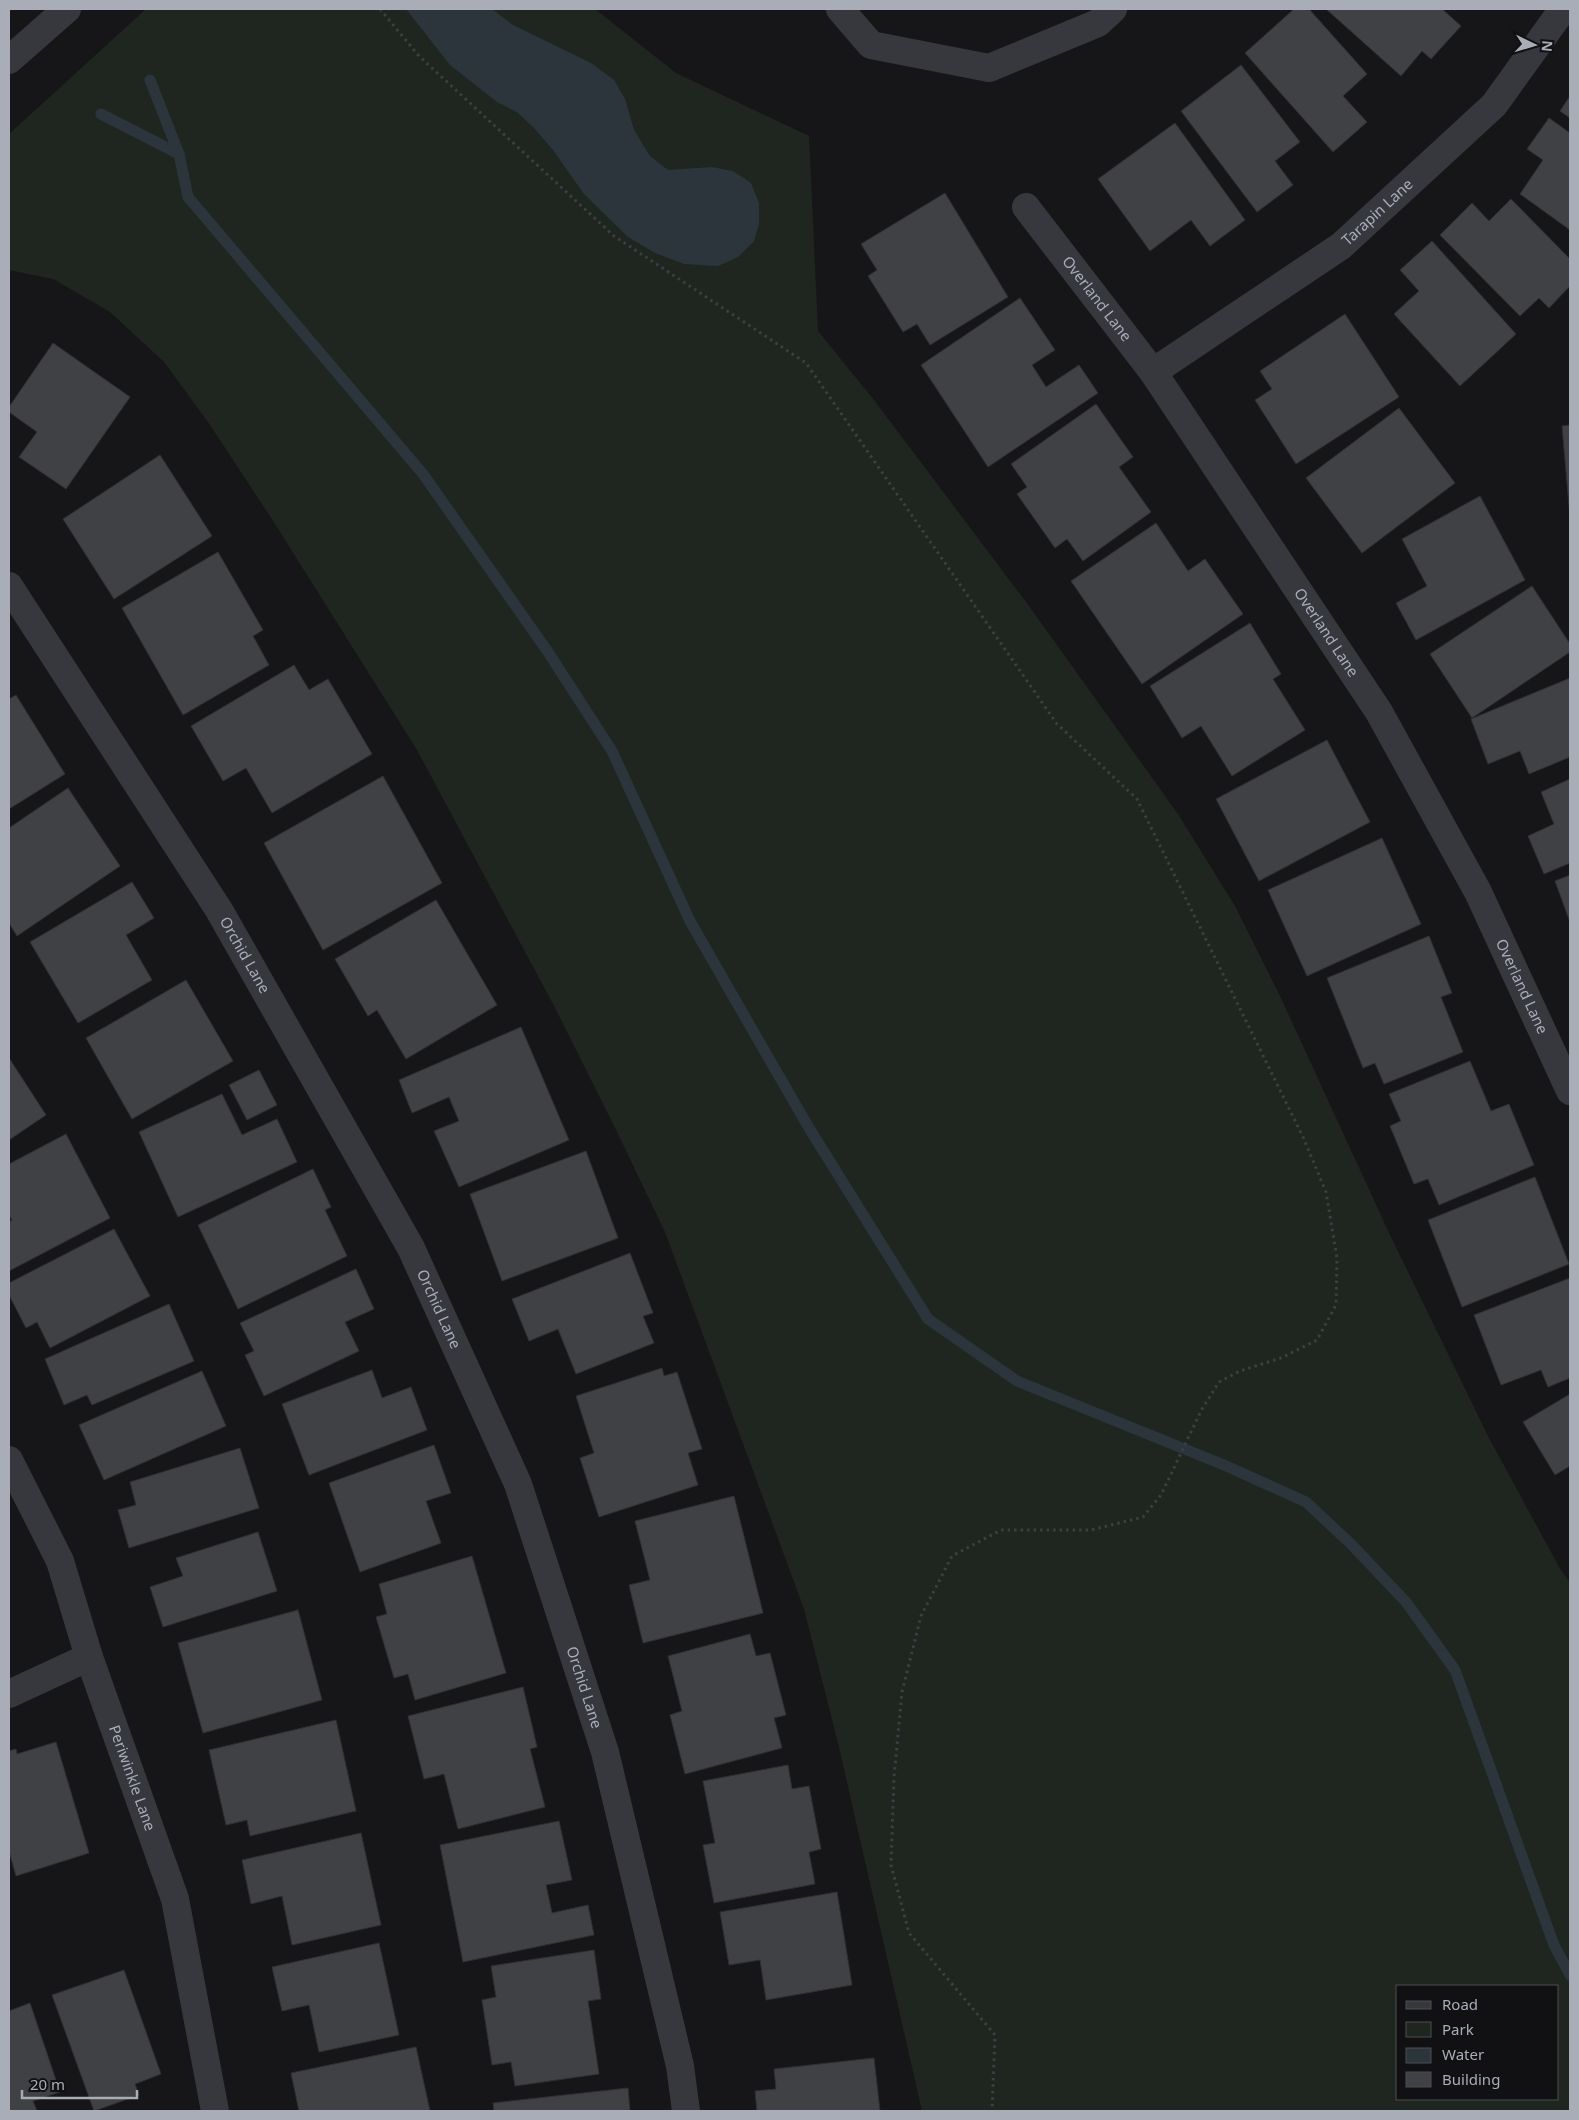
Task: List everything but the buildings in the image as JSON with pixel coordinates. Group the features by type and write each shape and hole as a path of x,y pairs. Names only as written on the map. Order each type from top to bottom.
{"street":[{"path":"9,60 67,9"},
{"path":"840,9 871,45 989,68 1098,23 1113,9"},
{"name":"Tarapin Lane","path":"1153,372 1341,246 1494,105 1563,9"},
{"name":"Overland Lane","path":"1026,207 1153,372 1379,712 1478,892 1570,1091"},
{"name":"Orchid Lane","path":"9,586 218,910 406,1239 518,1484 605,1752 680,2066 686,2111"},
{"name":"Periwinkle Lane","path":"9,1460 60,1560 89,1657 175,1899 215,2111"},
{"path":"9,1694 89,1657"}],"path":[{"path":"380,9 420,56 614,236 806,363 1057,724 1137,799 1303,1137 1326,1192 1337,1258 1336,1305 1317,1340 1281,1358 1240,1371 1219,1382 1202,1409 1161,1496 1142,1517 1091,1530 1001,1530 952,1556 921,1616 902,1692 894,1776 891,1865 909,1933 994,2035 992,2111"}],"green space":[{"path":"146,9 595,9 676,73 809,136 818,331 874,400 1029,606 1178,814 1235,906 1280,996 1390,1235 1489,1438 1558,1565 1570,1583 1570,2111 922,2111 838,1743 804,1609 665,1232 616,1130 553,1004 417,750 275,524 208,422 164,362 110,312 53,279 9,270 9,134"}],"water":[{"path":"406,9 492,9 513,25 591,63 614,80 625,99 634,130 650,156 668,170 712,167 733,171 751,183 759,203 759,224 754,241 738,257 718,266 684,264 655,253 628,237 584,194 553,150 534,128 517,112 497,102 450,65"}],"waterway":[{"path":"150,80 179,154 188,197 423,474 548,652 612,751 690,921 809,1128 928,1319 1017,1381 1224,1465 1306,1502 1351,1544 1406,1602 1455,1670 1554,1945 1570,1975"},
{"path":"101,114 179,154"}]}
